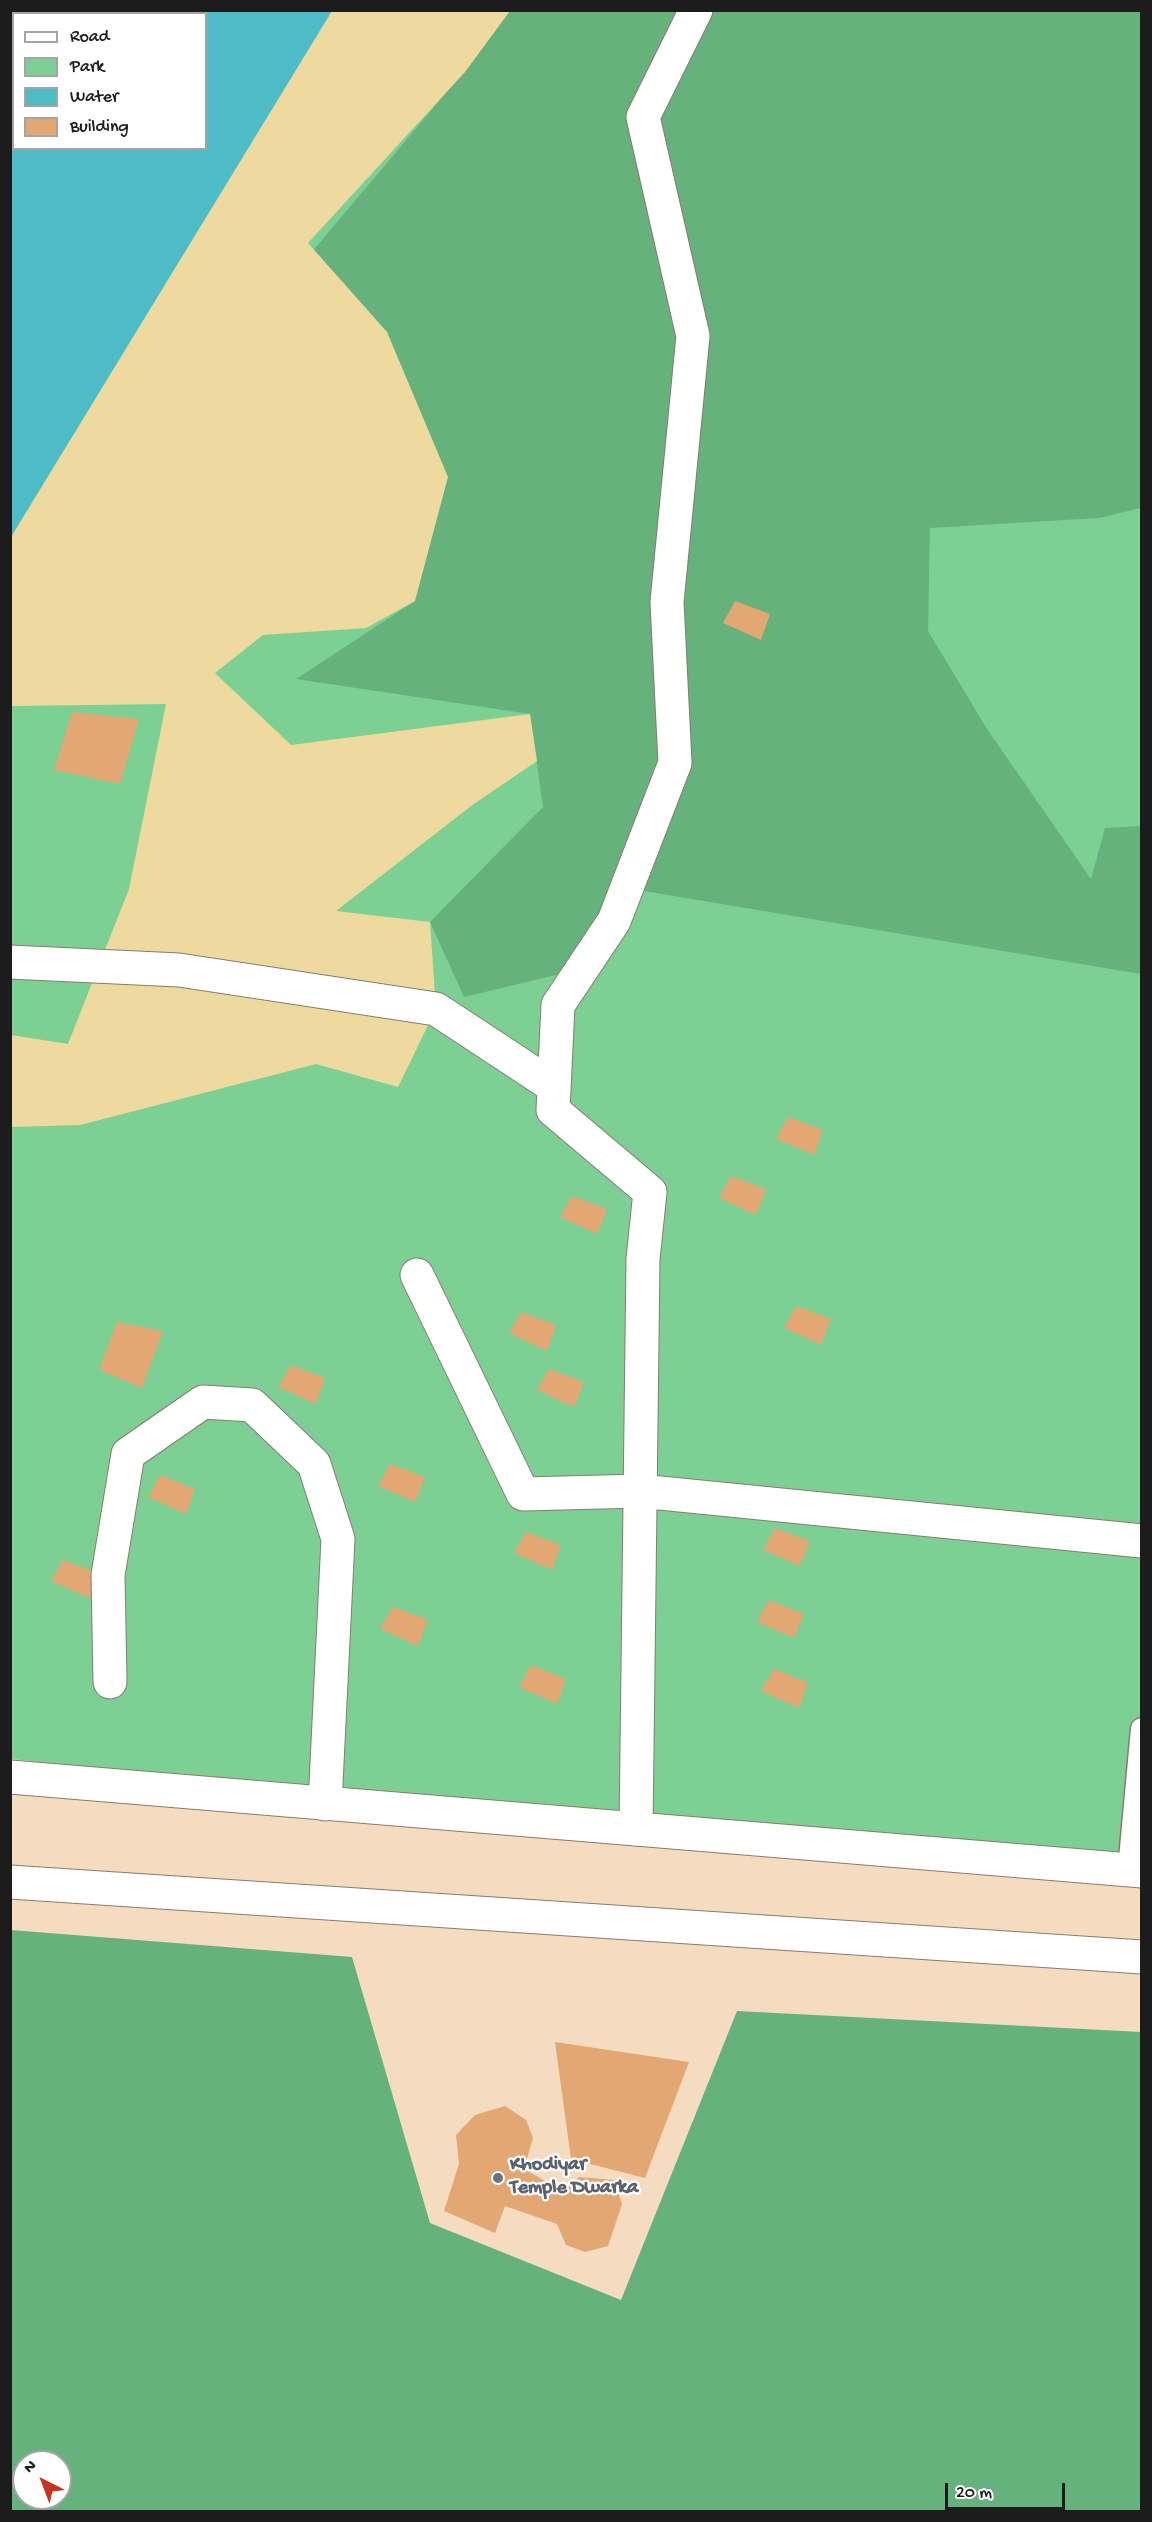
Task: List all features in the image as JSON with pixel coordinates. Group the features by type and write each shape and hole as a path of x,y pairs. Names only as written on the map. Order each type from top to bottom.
{"main road":[{"path":"636,1829 644,1259 650,1192 553,1110 553,1086 558,1005 614,921 675,763 667,602 693,336 643,117 696,10"},
{"path":"10,962 179,970 436,1008 553,1086"},
{"path":"417,1275 522,1494 640,1491 1142,1541"},
{"path":"110,1682 108,1575 128,1454 202,1402 252,1405 314,1464 338,1539 325,1804"},
{"path":"10,1778 1135,1870"},
{"path":"10,1882 1142,1957"}],"lane":[{"path":"1135,1870 1142,1729"}],"green space":[{"path":"356,11 1141,11 1141,1873 833,1846 11,1759 10,566"},
{"path":"503,11 1141,11 1141,508 1099,518 930,528 928,631 987,729 1091,879 1105,828 1141,826 1141,974 626,888 581,969 464,997 430,922 543,807 530,714 296,679 415,601 306,259 445,94"},
{"path":"11,1930 352,1957 430,2223 621,2300 737,2011 1141,2032 1141,2511 11,2511"}],"sand":[{"path":"332,11 510,11 465,72 308,243 387,332 448,477 415,601 366,628 263,635 215,673 291,745 530,714 537,761 471,806 336,911 430,922 436,1009 398,1087 316,1064 80,1125 11,1127 11,1035 68,1044 129,889 166,704 11,706 10,537"}],"water":[{"path":"10,11 332,11 11,537"}],"building":[{"path":"735,601 770,614 761,640 723,623"},
{"path":"72,712 139,719 120,784 54,770"},
{"path":"788,1117 823,1130 814,1155 776,1139"},
{"path":"731,1176 766,1189 756,1215 719,1198"},
{"path":"572,1196 607,1209 597,1234 560,1217"},
{"path":"796,1306 831,1319 821,1345 784,1328"},
{"path":"521,1312 556,1325 547,1351 509,1333"},
{"path":"117,1322 163,1331 142,1388 99,1370"},
{"path":"291,1365 325,1378 316,1404 278,1387"},
{"path":"549,1369 584,1382 574,1407 537,1390"},
{"path":"390,1464 425,1477 415,1502 378,1486"},
{"path":"160,1475 195,1489 186,1514 148,1497"},
{"path":"775,1528 810,1541 800,1566 763,1550"},
{"path":"526,1532 561,1545 552,1570 514,1553"},
{"path":"63,1560 98,1573 89,1598 51,1581"},
{"path":"769,1600 804,1614 794,1638 757,1622"},
{"path":"393,1607 428,1620 418,1646 380,1629"},
{"path":"531,1665 566,1679 557,1704 519,1687"},
{"path":"774,1669 808,1683 799,1708 761,1691"},
{"name":"Khodiyar Temple Dwarka","path":"555,2042 689,2062 645,2178 571,2159"},
{"name":"Khodiyar Temple Dwarka","path":"505,2106 526,2120 533,2138 524,2169 563,2191 579,2177 614,2180 622,2204 608,2246 585,2252 566,2245 557,2224 505,2206 495,2233 444,2211 459,2164 456,2135 475,2115"}],"place":[{"name":"Khodiyar Temple Dwarka","path":"498,2178"}]}
